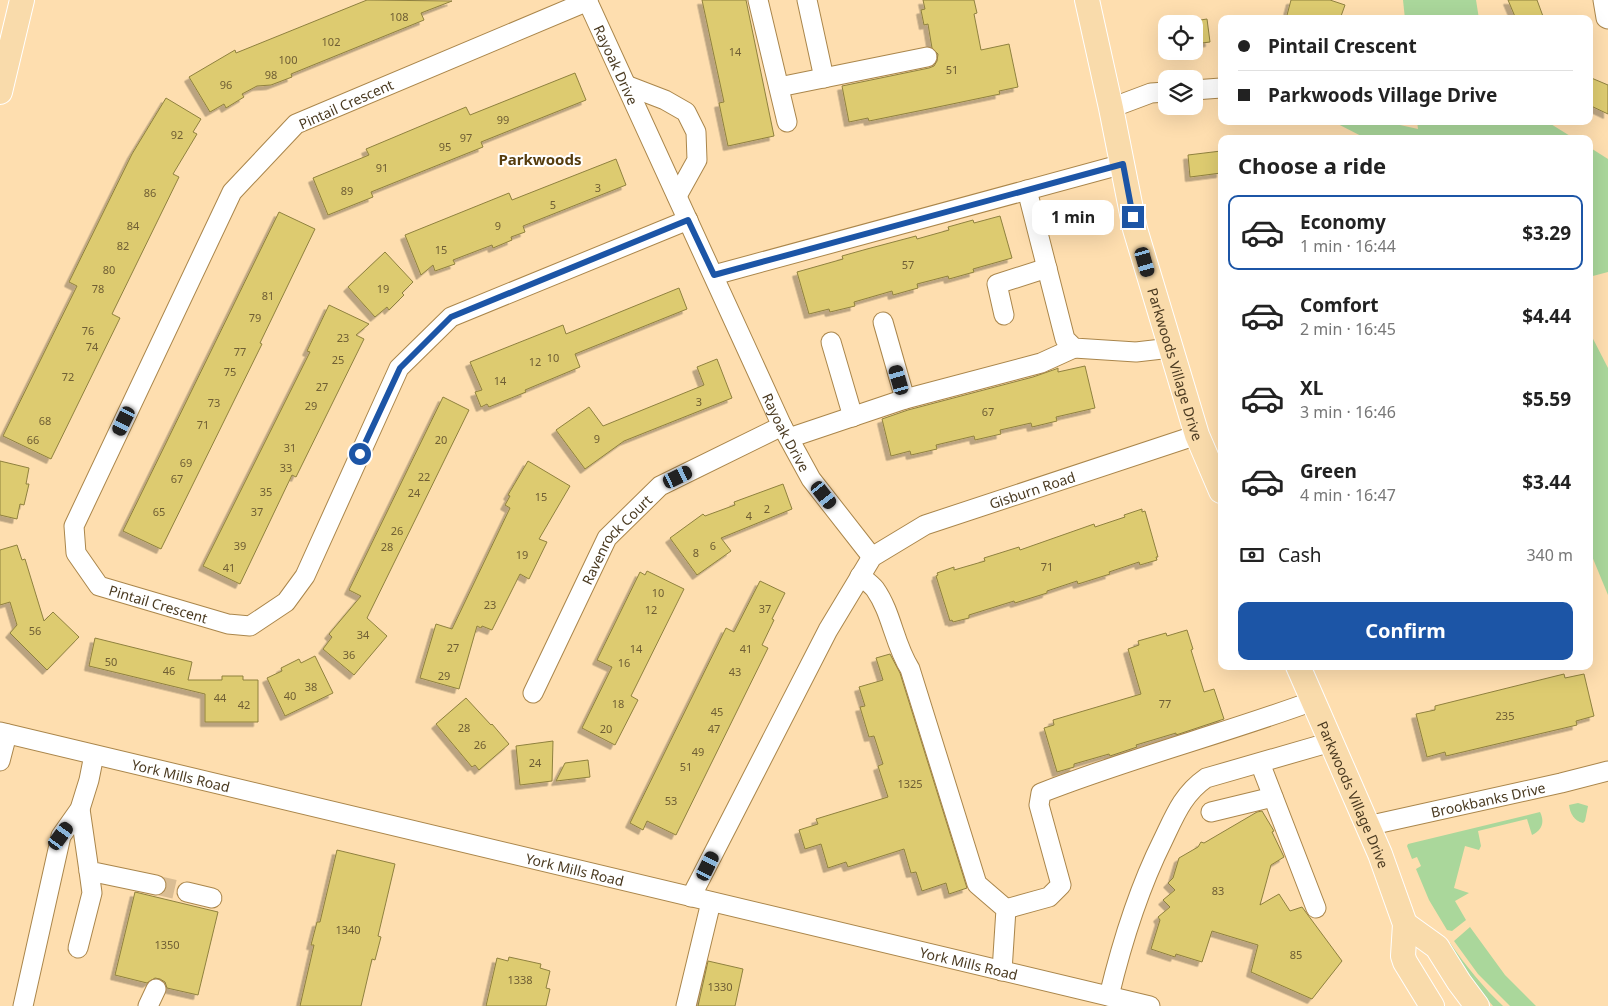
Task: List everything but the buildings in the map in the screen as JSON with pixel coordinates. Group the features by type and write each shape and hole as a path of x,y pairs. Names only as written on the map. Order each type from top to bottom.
{"main road":[{"path":"0,92 22,0"},
{"name":"Parkwoods Village Drive","path":"1087,0 1123,164 1135,229 1197,435 1218,484"},
{"name":"Parkwoods Village Drive","path":"1300,670 1380,854 1405,924 1403,956 1432,1006"},
{"path":"1405,924 1437,948 1474,1002"}],"street":[{"path":"758,0 787,122"},
{"path":"807,0 824,78"},
{"path":"1603,0 1606,18 1608,19"},
{"name":"Rayoak Drive","path":"588,1 786,432 811,479 872,557"},
{"name":"Pintail Crescent","path":"588,1 296,124 232,192 74,526 76,553 99,586 228,624 250,626 286,602 305,576 400,368 451,317 688,220"},
{"path":"779,87 927,58"},
{"path":"626,85 665,100 686,112 696,132 697,160 677,196"},
{"path":"1203,89 1218,88"},
{"path":"1111,108 1151,93 1158,93"},
{"path":"714,275 1123,164"},
{"path":"1027,190 1065,339 1074,348 1136,352 1171,348"},
{"path":"1004,315 996,284 1047,268"},
{"path":"883,322 904,399"},
{"path":"831,342 853,417"},
{"name":"Ravenrock Court","path":"533,693 607,538 660,486 786,432 853,417 904,399 1041,363 1074,348"},
{"name":"Gisburn Road","path":"872,557 925,525 1197,435"},
{"path":"691,897 828,630 872,557"},
{"path":"860,576 874,588 886,608 903,658 910,669 977,884 1006,909"},
{"path":"1006,909 1050,897 1061,885 1039,805 1041,794 1074,780 1273,716 1313,701"},
{"path":"0,761 3,733"},
{"name":"York Mills Road","path":"3,733 1002,971 1103,999 1150,1006"},
{"path":"1103,999 1146,874 1180,805 1194,787 1206,778 1331,742"},
{"path":"23,1006 61,836 80,809 94,755"},
{"path":"1260,763 1316,908"},
{"name":"Brookbanks Drive","path":"1368,826 1608,771"},
{"path":"1211,812 1273,796"},
{"path":"78,948 92,894 80,809"},
{"path":"89,870 156,885"},
{"path":"187,892 212,898"},
{"path":"686,1006 711,902"},
{"path":"1002,971 1006,909"}],"green space":[{"path":"1403,0 1476,0 1478,15 1405,15"},
{"path":"1340,125 1400,125 1418,129 1418,125 1552,125 1569,135 1359,135"},
{"path":"1593,150 1608,159 1608,272 1593,276"},
{"path":"1593,339 1608,368 1608,595 1593,559"},
{"path":"1578,803 1588,806 1583,823 1575,819 1571,814 1569,805"},
{"path":"1540,812 1542,825 1532,835 1527,819 1478,831 1481,846 1479,850 1465,846 1454,888 1469,893 1455,901 1466,920 1452,931 1447,930 1429,900 1416,869 1421,866 1417,857 1412,859 1408,844"},
{"path":"1470,927 1505,975 1536,1006 1510,1006 1478,974 1454,941"},
{"path":"1450,943 1475,976 1503,1006 1493,1006 1477,987 1448,945"}],"tunnel":[{"path":"156,885 187,892"}],"district":[{"name":"Parkwoods","path":"540,159"}],"route":[{"path":"360,454 400,368 451,317 688,220 714,275 1123,164 1133,217"}]}
